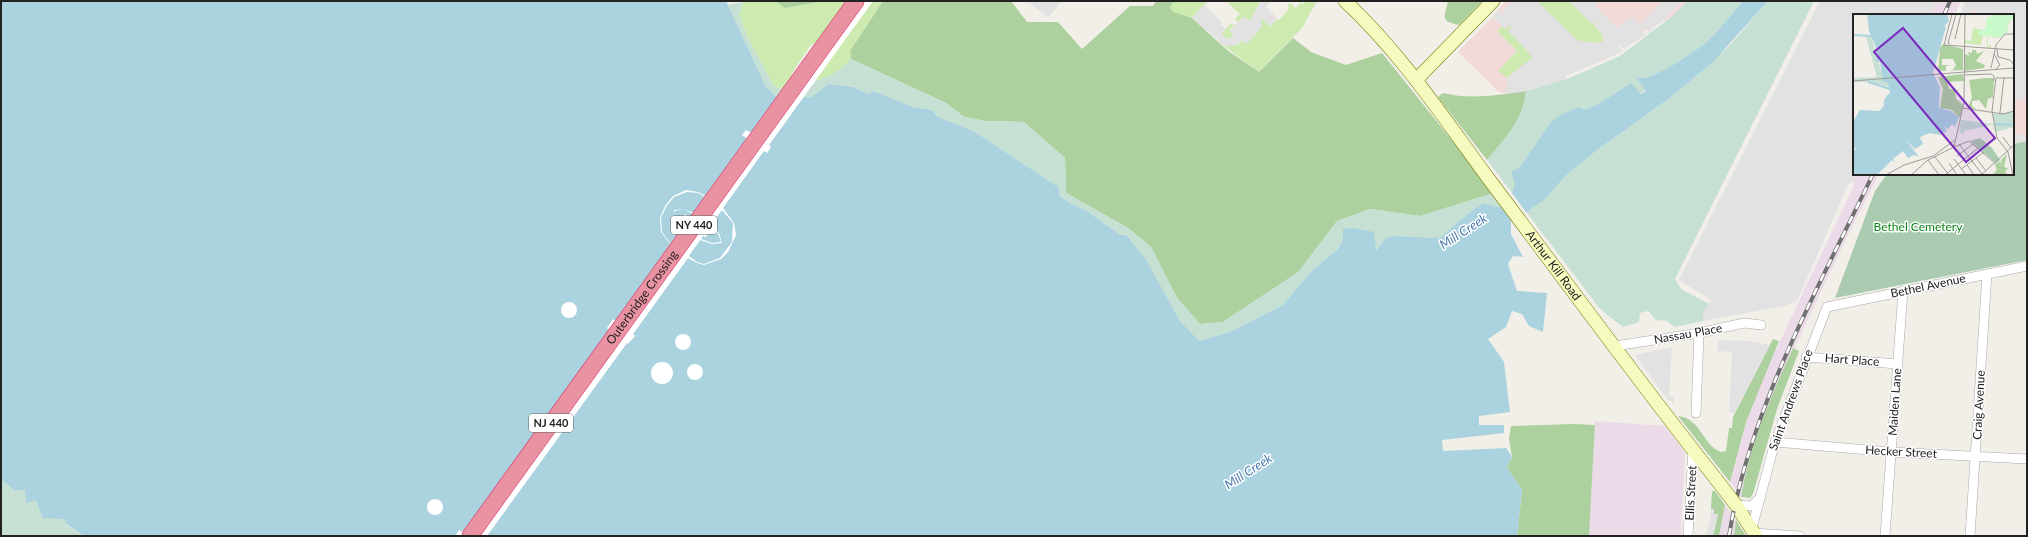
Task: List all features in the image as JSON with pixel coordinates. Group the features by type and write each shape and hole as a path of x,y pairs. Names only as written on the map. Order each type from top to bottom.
{"highway":[{"name":"Outerbridge Crossing","path":"481,536 856,1"},
{"name":"Outerbridge Crossing","path":"470,536 868,1"}],"street":[{"name":"Arthur Kill Road","path":"1345,1 1382,38 1416,80 1693,450 1736,505 1752,529"},
{"path":"1416,80 1493,1"},
{"name":"Bethel Avenue","path":"1829,306 2027,266"},
{"name":"Craig Avenue","path":"1970,536 1987,274"},
{"name":"Maiden Lane","path":"1885,536 1903,291"},
{"name":"Saint Andrews Place","path":"1752,529 1775,442 1806,357 1829,306"},
{"name":"Nassau Place","path":"1615,346 1699,333 1744,323 1761,325"},
{"path":"1696,413 1699,333"},
{"name":"Hart Place","path":"1806,357 1898,364"},
{"name":"Hecker Street","path":"1775,442 1891,452 1976,455 2027,459"},
{"name":"Ellis Street","path":"1688,536 1693,450"},
{"path":"1736,505 1751,506 1760,497"},
{"path":"1752,529 1800,536"}],"shaded area":[{"path":"1028,1 1062,1 1048,18"},
{"path":"1261,1 1271,1 1266,7 1277,18 1270,26 1263,19 1261,20 1262,27 1247,44 1241,41 1234,46 1225,46 1192,18 1204,5 1222,22 1220,24 1226,29 1221,34 1229,39 1234,35 1230,30 1243,17 1250,20"},
{"path":"1506,1 1688,1 1671,17 1526,91 1506,94 1498,91 1458,52"},
{"path":"1512,1 1537,1 1578,41 1600,43 1604,41 1602,34 1594,25 1598,21 1592,24 1569,1 1598,1 1595,5 1596,7 1618,28 1632,16 1640,24 1663,1 1684,1 1649,32 1646,27 1642,30 1645,35 1624,49 1620,44 1619,46 1623,51 1566,76 1567,79 1526,91 1506,94 1507,78 1532,58 1532,56 1508,31 1512,27 1509,25 1505,29 1492,17 1498,11 1506,17 1502,12"},
{"path":"1820,1 1936,1 1930,14 1853,14 1853,175 1856,175 1853,181 1848,185 1797,301 1784,306 1703,321 1703,314 1711,300 1679,280"},
{"path":"1936,1 1961,1 1955,14 1930,14"},
{"path":"1966,1 2027,1 2027,141 2014,144 2014,14 1960,14"},
{"path":"1966,1 2027,1 2027,11 2023,20 2027,15 2027,107 2024,93 2024,99 2014,100 2014,21 2016,20 2014,20 2014,14 1982,14 1972,9 1970,14 1960,14"},
{"path":"2027,132 2027,141 2014,144 2014,135 2022,133 2023,136 2026,136"},
{"path":"1856,175 1878,175 1844,243 1771,398 1749,457 1741,497 1730,482 1746,422 1765,373 1855,183 1853,181"},
{"path":"1718,340 1748,341 1770,345 1735,413 1729,412 1732,352 1717,351"},
{"path":"1672,347 1669,396 1674,396 1674,403 1667,399 1635,355"},
{"path":"1595,421 1665,426 1683,449 1685,453 1681,536 1589,536"},
{"path":"1725,505 1736,520 1734,536 1719,536"},
{"path":"1711,509 1714,509 1714,514 1718,514 1713,536 1706,536 1710,521"}],"green space":[{"path":"775,1 785,8 824,1 883,1 850,51 851,59 845,66 821,80 785,91 773,85 747,36 739,15 743,2","holes":["823,39 802,82 791,74 810,46"]},
{"path":"775,1 824,1 785,8"},
{"path":"883,1 1011,1 1027,22 1058,22 1082,49 1130,6 1153,6 1156,1 1174,1 1170,7 1173,12 1192,18 1227,50 1259,72 1293,38 1311,52 1346,65 1382,53 1494,193 1420,216 1370,209 1337,221 1299,272 1223,322 1200,324 1177,298 1151,247 1128,228 1066,193 1065,158 1024,122 985,121 964,117 946,103 851,59 850,51"},
{"path":"1174,1 1207,2 1192,18 1173,13 1170,7"},
{"path":"1226,1 1261,1 1250,21 1243,17 1238,22 1235,19 1240,14"},
{"path":"1306,1 1317,1 1302,28 1259,72 1216,40 1225,46 1237,45 1261,20 1263,19 1270,26 1277,19 1279,20 1289,9 1288,5 1290,3 1296,8 1301,2 1303,4"},
{"path":"1448,1 1483,1 1459,25 1448,22 1445,18"},
{"path":"1537,1 1569,1 1592,24 1598,21 1594,26 1602,34 1603,42 1597,43 1578,41"},
{"path":"1688,1 1748,1 1720,34 1658,84 1622,103 1516,198 1487,160 1507,136 1517,120 1524,102 1526,91 1567,79 1620,56 1671,17"},
{"path":"1768,1 1814,1 1675,279 1681,289 1709,304 1703,314 1703,321 1675,327 1667,321 1656,320 1648,311 1640,313 1639,322 1623,327 1600,309 1524,209 1533,203 1558,178 1667,100 1701,72 1731,44"},
{"path":"743,2 739,15 747,36 773,85 784,91 812,83 829,76 845,66 851,59 946,103 964,117 985,121 1024,122 1065,158 1066,193 1128,228 1151,247 1177,298 1200,324 1223,322 1298,272 1337,221 1370,209 1420,216 1494,193 1504,207 1497,207 1484,203 1440,238 1395,236 1386,239 1375,250 1343,240 1338,249 1283,305 1230,332 1199,342 1180,321 1164,294 1120,235 1087,211 1070,203 973,131 938,117 932,110 913,107 873,91 868,94 853,87 828,84 812,98 780,100 766,87 728,5"},
{"path":"1231,23 1234,26 1230,30 1234,36 1228,39 1221,34"},
{"path":"1510,25 1512,27 1508,31 1532,56 1532,58 1507,78 1498,71 1517,51 1497,31 1502,26 1505,29"},
{"path":"1526,91 1524,102 1517,120 1507,136 1487,160 1438,97 1443,93 1474,96"},
{"name":"Bethel Cemetery","path":"2027,141 2027,260 1835,298 1875,191 1886,175 2014,175 2014,144"},
{"path":"1773,339 1779,341 1746,422 1730,482 1678,416 1686,418 1692,422 1715,449 1721,452 1726,451 1729,428 1732,428 1733,417"},
{"path":"1793,348 1799,351 1777,409 1753,494 1750,498 1741,497 1750,458 1762,421"},
{"path":"1574,424 1595,425 1589,536 1517,536 1522,490 1507,467 1512,457 1509,439 1511,426"},
{"path":"1,479 15,491 25,490 36,500 66,519 66,525 84,536 1,536"},
{"path":"1712,491 1715,491 1725,505 1719,536 1713,536 1718,514 1714,514 1714,509 1711,509"},
{"path":"1736,520 1746,536 1734,536"}],"water":[{"name":"Mill Creek","path":"1,1 726,1 766,87 780,100 812,97 828,84 853,87 868,94 873,91 913,107 932,110 938,117 973,131 1058,187 1060,196 1070,203 1087,211 1120,235 1126,235 1146,260 1180,321 1199,341 1230,332 1283,305 1312,271 1338,249 1343,240 1343,229 1352,228 1374,232 1376,250 1386,238 1395,236 1440,238 1469,213 1484,203 1497,207 1504,207 1511,218 1511,234 1523,257 1513,256 1508,264 1517,291 1547,293 1543,332 1529,326 1522,314 1512,311 1506,327 1488,339 1504,362 1510,412 1479,416 1479,425 1504,425 1504,433 1442,440 1443,451 1506,448 1512,457 1507,467 1522,490 1517,536 84,536 66,524 65,519 43,518 36,500 26,503 25,490 15,491 1,479"},
{"path":"1743,1 1768,1 1712,63 1667,100 1597,150 1566,175 1543,201 1526,212 1512,193 1515,184 1511,172 1520,167 1551,122 1561,115 1579,107 1584,110 1595,106 1631,83 1641,94 1646,91 1636,77 1642,78 1651,76 1662,71 1674,65 1705,44"}],"pier":[{"path":"848,1 873,1 769,145 771,147 767,153 764,151 723,208 734,223 736,235 728,252 721,259 704,265 697,263 688,258 633,334 635,336 628,344 627,343 487,536 455,536 459,530 463,532 609,330 607,328 613,319 616,321 671,245 661,232 660,218 665,206 673,196 686,190 698,192 706,196 748,139 742,135 746,130 752,133","holes":["687,192 698,193 705,197 694,213 684,209 693,214 690,218 685,214 681,220 686,223 684,227 676,216 677,221 683,228 671,244 662,232 661,218 666,207 674,197","722,210 733,223 732,242 720,258 704,264 697,262 689,256 700,240 712,244 722,243 719,233 711,225","710,226 718,233 721,242 712,243 701,239 703,236 706,237 710,231 708,230"]},
{"path":"569,302 575,304 577,310 575,316 569,318 563,316 561,310 563,304"},
{"path":"683,334 689,336 691,342 689,348 683,350 677,348 675,342 677,336"},
{"path":"662,362 670,365 673,373 670,381 662,384 654,381 651,373 654,365"},
{"path":"695,364 702,369 703,372 698,379 695,380 688,375 687,372 692,365"},
{"path":"435,499 442,504 443,507 438,514 435,515 428,510 427,507 432,500"}],"railway":[{"path":"1944,14 1950,1"},
{"path":"1729,536 1739,488 1752,441 1769,396 1808,306 1873,175"}]}
